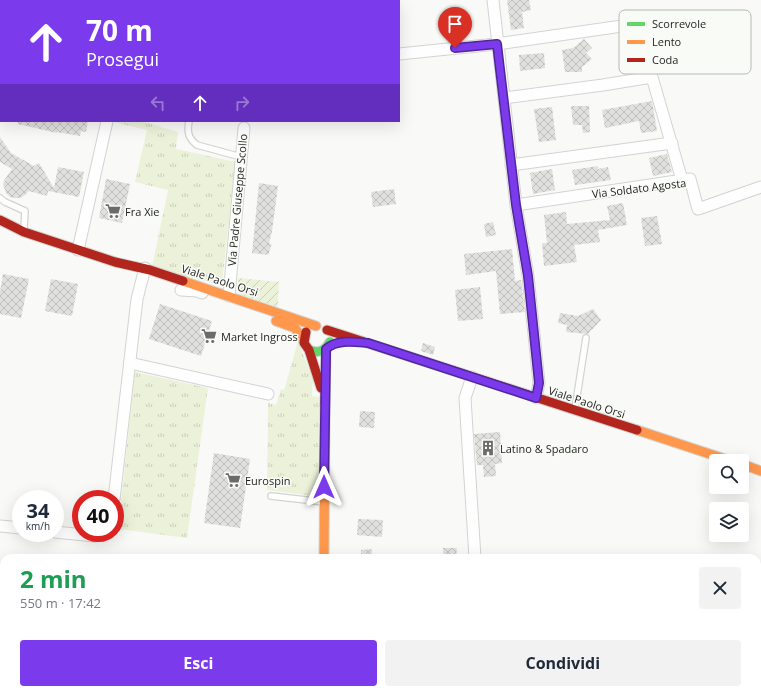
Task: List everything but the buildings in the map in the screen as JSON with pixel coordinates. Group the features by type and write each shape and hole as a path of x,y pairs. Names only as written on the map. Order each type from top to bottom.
{"main road":[{"path":"0,220 21,231"},
{"path":"0,225 21,231"},
{"name":"Viale Paolo Orsi","path":"21,231 144,272 229,296 316,326"},
{"name":"Viale Paolo Orsi","path":"144,272 181,290 294,328 304,341"},
{"path":"325,398 309,350 304,341 307,331 316,326 322,327 326,330 368,343"},
{"path":"324,554 325,398 327,348 330,338 326,330"},
{"path":"309,350 318,353 335,343 368,343"},
{"name":"Viale Paolo Orsi","path":"368,343 709,454"},
{"path":"749,467 761,471"}],"street":[{"path":"493,0 516,205 528,276 539,383 536,398"},
{"path":"400,54 497,44 619,26"},
{"path":"504,98 652,77 682,180"},
{"path":"78,250 107,122"},
{"name":"Via Padre Giuseppe Scollo","path":"229,296 244,128"},
{"path":"511,165 672,143"},
{"name":"Via Soldato Agosta","path":"516,205 690,179 698,209 761,187"},
{"path":"115,490 137,299 144,272"},
{"path":"181,290 197,291 219,299 224,299 229,296 233,302 262,312 279,322"},
{"path":"130,363 268,394"},
{"path":"472,377 465,398 474,554"},
{"path":"0,526 12,527"}],"lane":[{"path":"188,122 188,133 192,141 197,145 241,157"},
{"path":"0,198 5,202 26,211 21,231"},
{"path":"575,411 586,338"},
{"path":"271,496 324,502"}],"green space":[{"path":"114,122 144,122 178,132 176,149 236,162 222,282 220,285 152,267 168,190 135,182 147,130"},
{"path":"238,278 279,282 278,307 240,295 238,290"},
{"path":"292,331 295,333 313,380 312,396 320,397 319,493 315,496 267,490 268,403 276,405 281,389 284,390 298,341 290,337"},
{"path":"135,372 208,388 187,538 124,530 124,490 122,490"}],"traffic: fast":[{"path":"309,350 319,352 324,350 330,342"}],"traffic: slow":[{"path":"183,281 316,326"},
{"path":"276,321 295,328 304,341"},
{"path":"324,554 325,403"},
{"path":"637,430 710,454"},
{"path":"749,467 761,471"}],"traffic: jam":[{"path":"0,220 24,232 115,262 150,270 183,281"},
{"path":"327,330 637,430"},
{"path":"306,332 304,343 309,350 321,388"},
{"path":"325,403 326,349"}],"place":[{"name":"Fra Xie","path":"113,211"},
{"name":"Market Ingross","path":"209,336"},
{"name":"Latino & Spadaro","path":"488,448"},
{"name":"Eurospin","path":"233,480"}],"route":[{"path":"324,487 326,349 335,343 368,343 536,398 539,383 528,276 516,205 497,44 455,48"}]}
